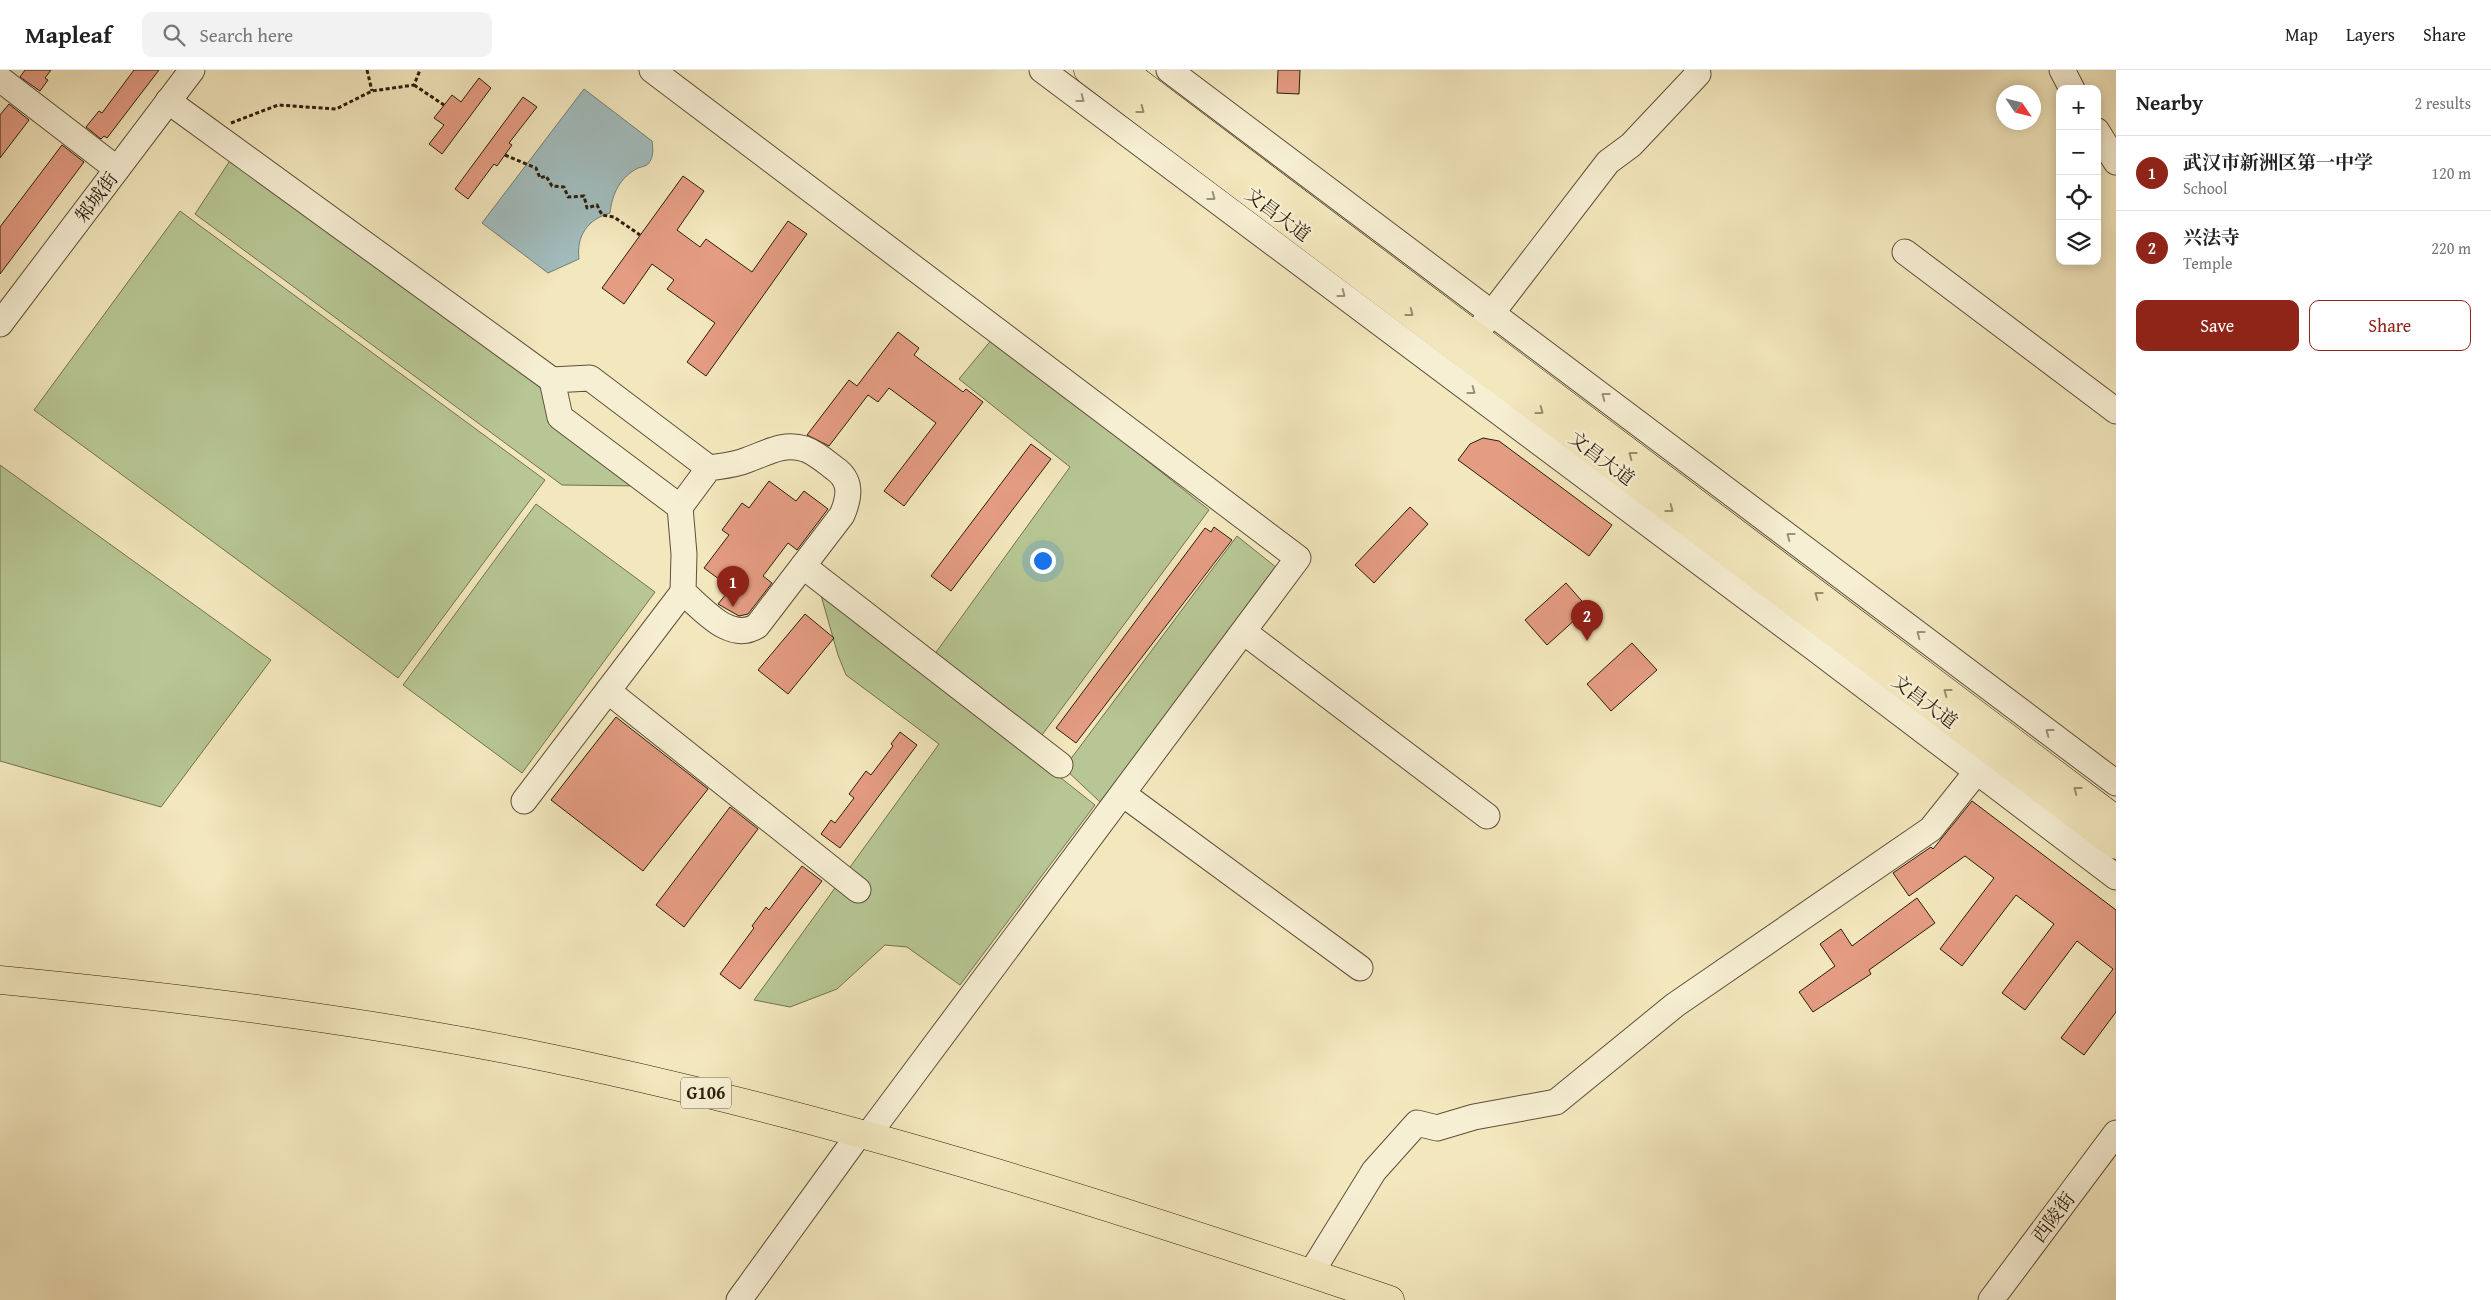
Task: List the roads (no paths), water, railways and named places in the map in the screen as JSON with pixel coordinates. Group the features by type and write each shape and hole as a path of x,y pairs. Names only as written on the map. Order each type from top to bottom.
{"main road":[{"name":"文昌大道","path":"1088,70 1984,762 2116,845"},
{"name":"文昌大道","path":"1122,70 2116,820"},
{"name":"G106","path":"0,980 256,1008 439,1037 706,1094 864,1134 1143,1218 1390,1300"}],"street":[{"name":"邾城街","path":"0,324 192,70"},
{"path":"652,70 1298,558 1123,794 739,1300"},
{"path":"1042,70 1984,762 2116,877"},
{"path":"1169,70 1493,312 2116,783"},
{"path":"2062,70 2070,85"},
{"path":"1475,336 1608,162 1631,145 1698,74"},
{"path":"0,79 117,169"},
{"path":"168,101 552,380 590,378 709,468"},
{"path":"2101,137 2116,162"},
{"path":"1905,252 2116,411"},
{"path":"552,380 560,417 680,507"},
{"path":"524,801 682,592 684,554 680,507 709,468 746,460 774,448 798,447 815,454 844,474 848,495 842,515 757,626 746,631 728,628 682,592"},
{"path":"803,566 1060,765"},
{"path":"1244,632 1486,816"},
{"path":"608,691 858,890"},
{"path":"1311,1273 1374,1171 1417,1123 1437,1128 1474,1118 1556,1102 1675,1005 1931,829 1984,762"},
{"path":"1123,794 1360,968"},
{"name":"西陵街","path":"1990,1300 2116,1133"}],"water":[{"path":"584,89 652,141 652,156 648,164 638,168 622,181 615,193 610,213 595,219 585,230 579,243 579,259 548,273 482,223"}],"place":[{"name":"武汉市新洲区第一中学","path":"733,607"},
{"name":"兴法寺","path":"1587,641"}]}
